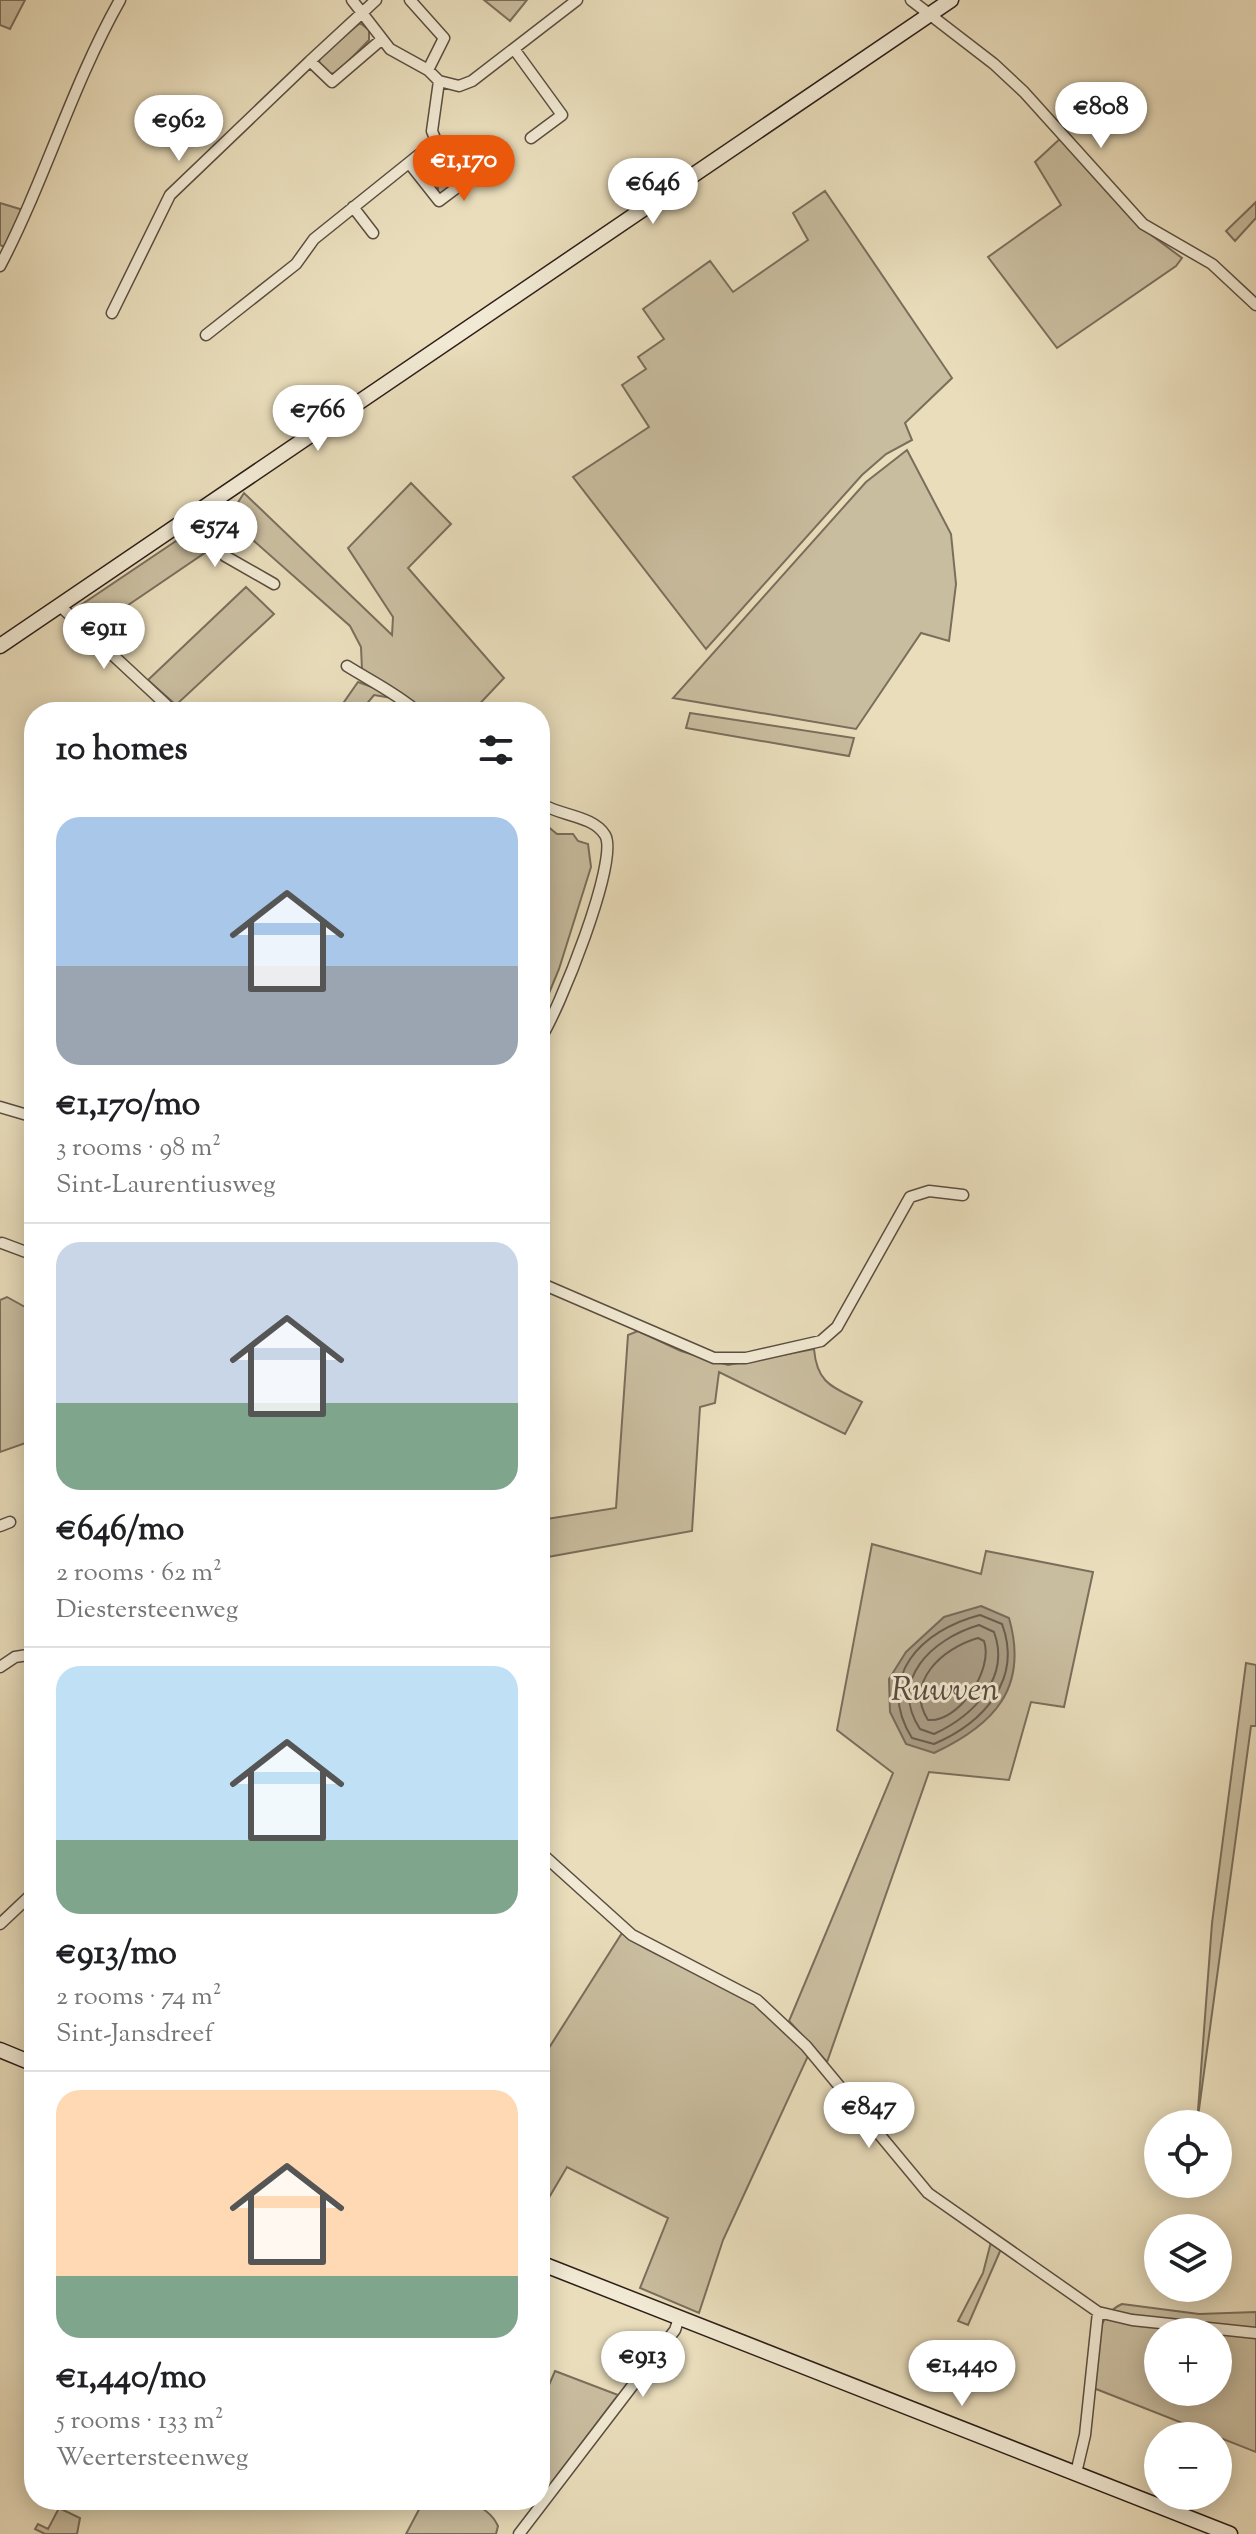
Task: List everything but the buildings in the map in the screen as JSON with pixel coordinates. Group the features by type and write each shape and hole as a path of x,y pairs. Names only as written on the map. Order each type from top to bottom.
{"main road":[{"path":"0,646 951,0"},
{"path":"0,2050 24,2060"},
{"path":"550,2267 1230,2534"}],"street":[{"path":"0,266 26,215 97,42 120,0"},
{"path":"352,0 390,49 428,70 439,81 465,85 577,0"},
{"path":"112,313 170,195 376,0"},
{"path":"410,0 444,38 428,70"},
{"path":"911,0 994,64 1024,92 1143,224 1212,264 1256,305"},
{"path":"310,61 332,82 381,40"},
{"path":"514,49 562,115 531,138"},
{"path":"409,163 439,201 467,180 436,141 432,131 439,81"},
{"path":"206,335 296,264 314,239 436,141"},
{"path":"353,207 373,233"},
{"path":"192,514 225,556 274,584"},
{"path":"60,606 163,702"},
{"path":"347,666 406,702"},
{"path":"550,807 596,825 607,837 609,850 599,893 571,971 550,1017"},
{"path":"0,1107 24,1114"},
{"path":"550,1287 714,1358 746,1358 821,1341 837,1327 910,1197 929,1191 963,1195"},
{"path":"2,1243 24,1251"},
{"path":"0,1667 15,1657 24,1656"},
{"path":"550,1861 632,1935 757,2000 806,2046 928,2193 1098,2312 1132,2320 1256,2333"},
{"path":"0,1924 24,1902"},
{"path":"1076,2473 1085,2435 1098,2312"},
{"path":"550,2493 675,2330 679,2318"},
{"path":"519,2534 537,2510"}],"shaded area":[{"path":"0,0 25,0 10,29 0,25"},
{"path":"484,0 527,0 510,21"},
{"path":"360,23 369,30 369,40 337,73 328,74 319,63 320,57"},
{"path":"1063,136 1150,234 1182,258 1176,266 1057,348 988,257 1061,205 1035,162"},
{"path":"432,151 439,151 438,156 453,176 460,177 443,194 438,193 438,188 423,168 417,167 421,159"},
{"path":"825,191 952,378 905,423 912,440 886,454 862,475 706,649 573,477 649,427 622,385 646,369 638,357 664,339 643,309 710,261 733,292 808,240 793,213"},
{"path":"1256,202 1256,218 1235,241 1226,231"},
{"path":"0,203 23,210 6,248 0,245"},
{"path":"907,450 951,534 956,584 949,641 921,633 856,729 673,698 866,482"},
{"path":"411,483 451,524 408,568 504,678 481,702 407,702 362,670 361,647 350,626 228,518 244,493 392,635 393,617 348,548"},
{"path":"176,541 198,543 206,552 93,629 75,609"},
{"path":"246,587 274,614 179,702 173,702 148,680"},
{"path":"358,682 391,694 401,702 374,695 368,702 344,702"},
{"path":"690,713 854,738 849,756 686,728"},
{"path":"550,828 557,834 573,834 578,841 588,844 591,867 550,991"},
{"path":"7,1297 24,1306 24,1444 0,1452 0,1300"},
{"path":"638,1331 681,1351 728,1365 814,1349 819,1370 828,1383 862,1402 845,1434 719,1372 715,1403 700,1407 692,1531 550,1557 550,1518 616,1508 628,1335"},
{"path":"872,1544 981,1574 986,1551 1093,1572 1064,1707 1031,1702 1009,1780 929,1772 827,2062 789,2021 893,1773 837,1730"},
{"path":"1246,1663 1256,1665 1256,1726 1251,1726 1198,2110 1212,1923"},
{"path":"622,1933 650,1951 739,1992 776,2021 808,2056 723,2240 699,2313 640,2288 668,2218 567,2167 550,2196 550,2046"},
{"path":"991,2242 1001,2249 968,2325 958,2321 983,2273"},
{"path":"1122,2304 1199,2314 1256,2312 1256,2452 1232,2443 1232,2422 1180,2422 1091,2387 1097,2340 1105,2318"},
{"path":"555,2371 618,2395 550,2485 550,2383"},
{"path":"58,2510 80,2518 77,2534 45,2534 35,2529 38,2524 48,2529"},
{"path":"419,2510 485,2510 498,2526 496,2534 406,2534"}],"water":[{"name":"Ruwven","path":"981,1606 1009,1618 1014,1665 1002,1701 974,1730 934,1753 906,1744 890,1712 889,1679 906,1652 944,1617"}]}
